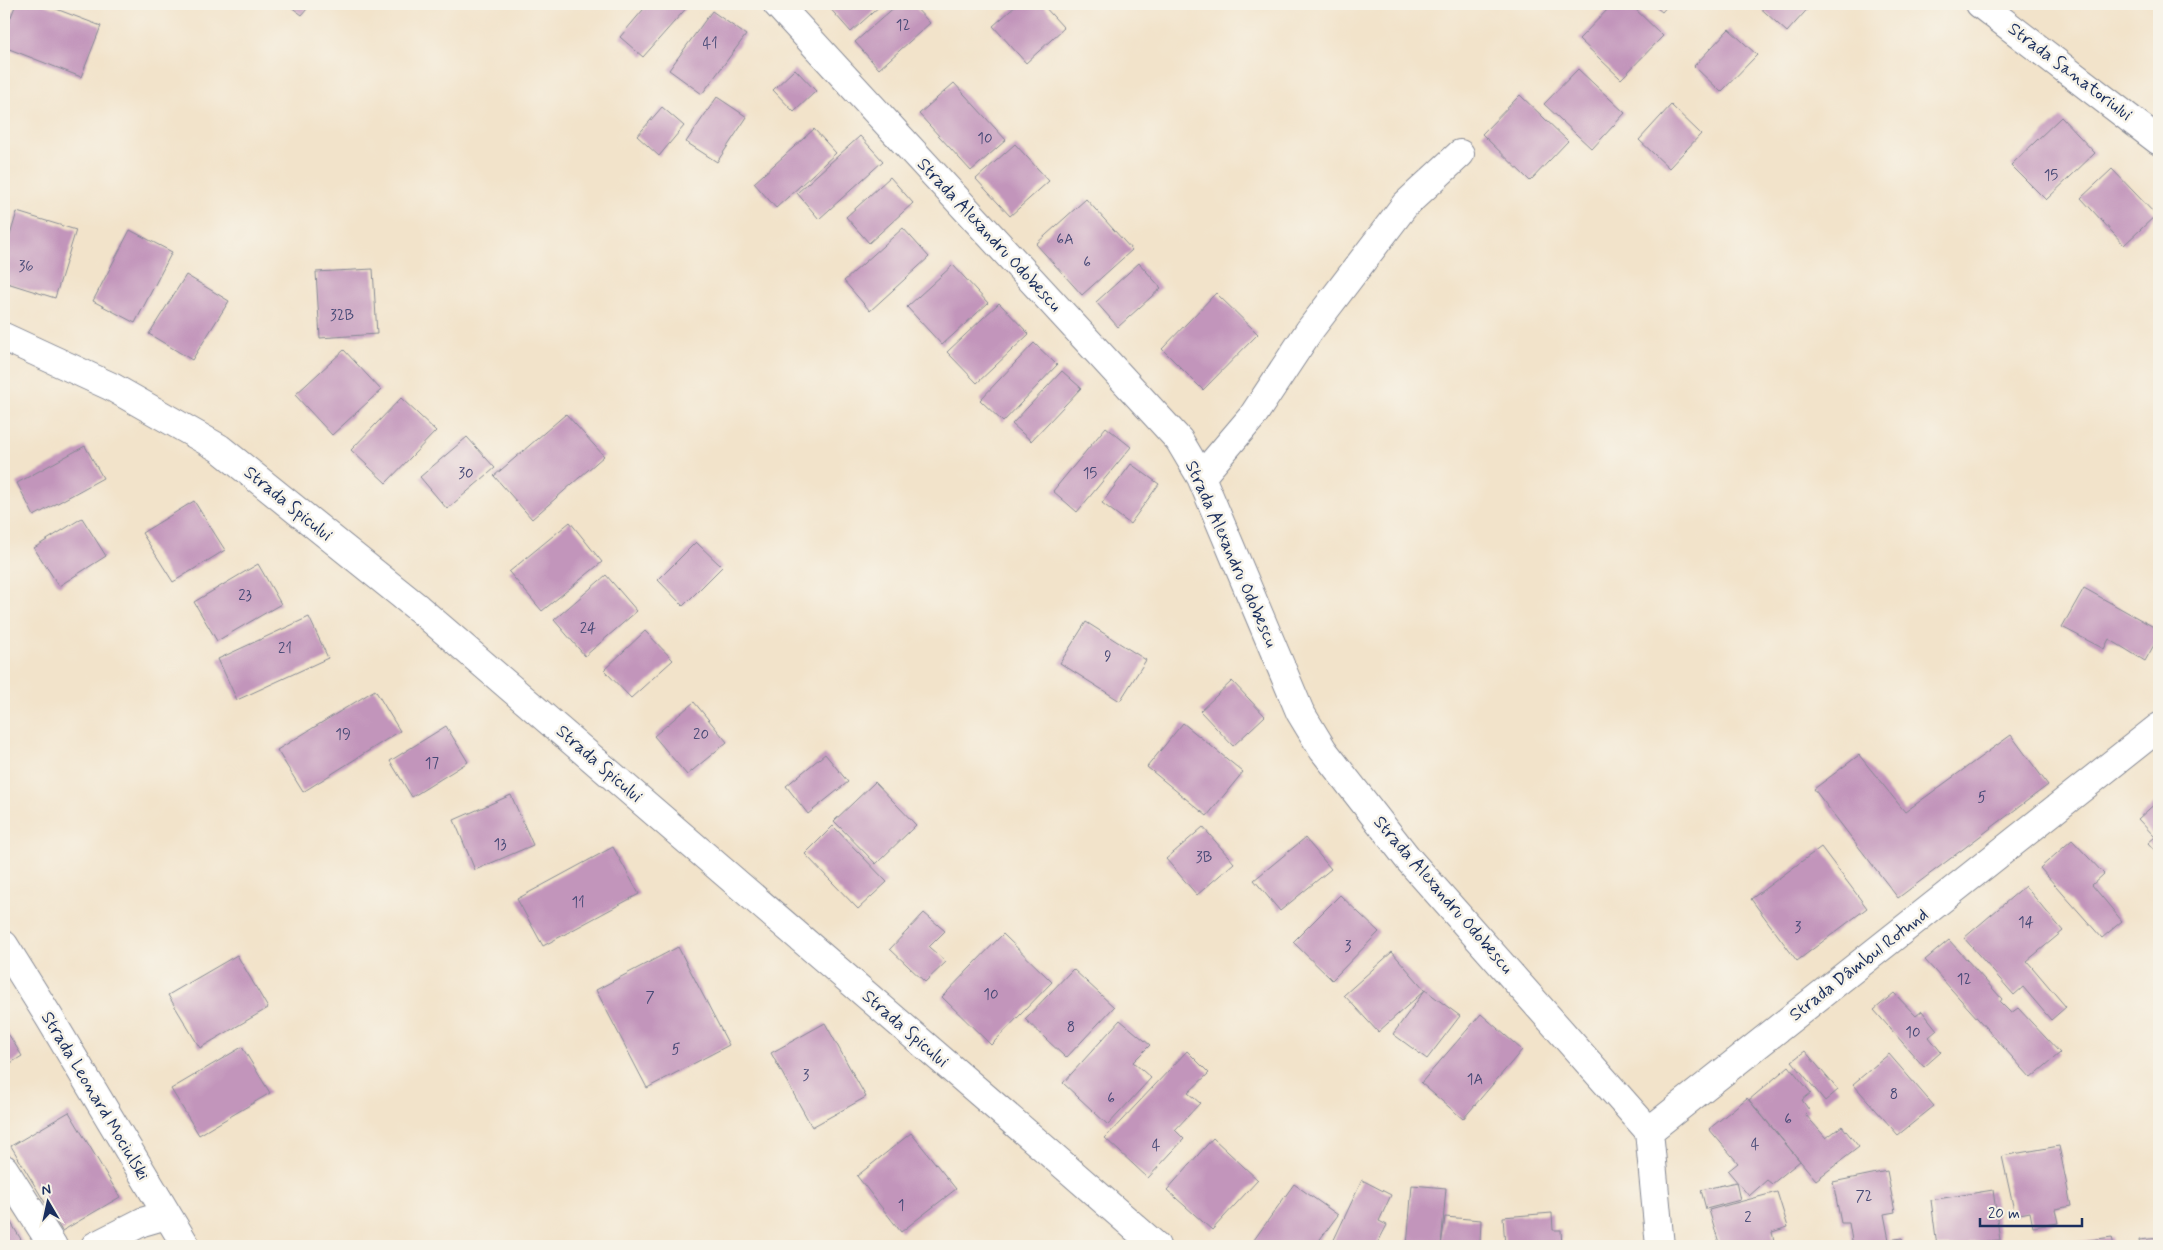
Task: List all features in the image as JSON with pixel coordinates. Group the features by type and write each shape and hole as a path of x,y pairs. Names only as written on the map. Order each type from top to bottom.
{"street":[{"name":"Strada Alexandru Odobescu","path":"776,4 1179,440 1201,477 1300,712 1323,750 1409,860 1649,1131"},
{"name":"Strada Sanatoriului","path":"1980,4 2159,141"},
{"path":"1201,477 1252,418 1310,331 1405,205 1460,154"},
{"name":"Strada Spicului","path":"4,337 112,388 219,448 418,608 1045,1148 1156,1246"},
{"name":"Strada Dâmbul Rotund","path":"1649,1131 2159,727"},
{"name":"Strada Leonard Mociulski","path":"4,945 49,1016 186,1246"},
{"path":"1649,1131 1660,1246"},
{"path":"4,1169 53,1246"},
{"path":"95,1246 142,1222 166,1215"}],"building":[{"path":"16,4 43,4 101,26 81,77 4,47 4,34"},
{"path":"287,4 311,4 302,15"},
{"path":"648,4 690,4 643,57 620,37"},
{"path":"828,4 882,4 851,32"},
{"path":"898,4 912,4 930,23 879,69 855,42"},
{"path":"1018,4 1042,4 1064,28 1026,63 993,26"},
{"path":"1613,4 1630,4 1663,36 1621,79 1579,39"},
{"path":"1652,4 1669,4 1662,12"},
{"path":"1756,4 1812,4 1787,32"},
{"path":"712,11 746,35 702,94 669,70"},
{"path":"1729,29 1757,55 1721,92 1694,66"},
{"path":"795,69 816,91 794,112 773,90"},
{"path":"1578,69 1625,113 1592,149 1544,104"},
{"path":"954,83 1006,140 971,171 919,114"},
{"path":"1520,95 1568,141 1530,181 1482,134"},
{"path":"717,97 747,117 717,162 686,142"},
{"path":"1671,105 1701,134 1669,168 1639,140"},
{"path":"662,107 684,126 659,156 637,136"},
{"path":"2061,117 2095,153 2046,200 2011,165"},
{"path":"814,129 836,153 776,208 754,183"},
{"path":"860,136 883,161 819,219 797,193"},
{"path":"1015,144 1049,181 1010,216 976,179"},
{"path":"2112,169 2156,215 2124,245 2081,198"},
{"path":"890,177 913,203 869,243 846,217"},
{"path":"1086,199 1132,250 1082,295 1036,244"},
{"path":"17,212 76,230 55,298 4,282 4,255"},
{"path":"903,228 929,257 870,311 844,281"},
{"path":"130,230 172,252 135,323 93,301"},
{"path":"1139,263 1161,288 1118,327 1096,302"},
{"path":"953,265 988,303 942,345 907,307"},
{"path":"373,269 377,334 320,338 316,272"},
{"path":"186,275 229,301 192,360 149,334"},
{"path":"1216,293 1258,334 1203,390 1162,349"},
{"path":"999,303 1029,334 977,383 947,352"},
{"path":"1034,343 1057,365 1003,422 980,400"},
{"path":"344,350 381,390 332,435 295,395"},
{"path":"1062,371 1081,388 1031,441 1012,424"},
{"path":"401,398 436,431 386,483 351,450"},
{"path":"566,414 604,456 532,519 494,476"},
{"path":"1106,427 1131,447 1077,512 1053,491"},
{"path":"467,437 495,468 447,509 420,477"},
{"path":"85,446 103,478 34,516 17,483"},
{"path":"1131,464 1159,484 1130,524 1102,503"},
{"path":"194,501 225,550 173,582 142,533"},
{"path":"82,518 106,556 59,586 34,548"},
{"path":"570,522 602,562 542,611 509,572"},
{"path":"696,542 722,567 683,606 658,580"},
{"path":"258,564 281,604 217,641 194,602"},
{"path":"606,575 637,611 585,656 554,620"},
{"path":"2084,588 2159,630 2159,636 2145,661 2109,639 2104,649 2062,627"},
{"path":"309,617 328,658 237,700 218,659"},
{"path":"1086,622 1146,660 1120,701 1060,663"},
{"path":"645,631 673,660 631,698 604,670"},
{"path":"1232,681 1265,716 1233,746 1200,711"},
{"path":"375,690 400,731 303,792 277,750"},
{"path":"694,702 727,742 687,775 654,736"},
{"path":"1183,723 1243,772 1207,816 1147,767"},
{"path":"446,726 468,762 412,797 390,761"},
{"path":"2011,735 2048,785 1898,898 1814,789 1859,755 1905,812"},
{"path":"825,754 848,782 808,814 786,786"},
{"path":"875,782 916,825 876,864 834,821"},
{"path":"511,795 533,845 475,870 454,820"},
{"path":"2159,800 2159,855 2148,843 2155,837 2138,819"},
{"path":"833,826 887,882 858,909 805,854"},
{"path":"1203,827 1234,863 1197,895 1166,859"},
{"path":"1305,838 1331,869 1280,911 1254,880"},
{"path":"2072,840 2104,874 2092,885 2122,921 2102,938 2040,868"},
{"path":"613,847 639,894 543,946 517,899"},
{"path":"1821,847 1867,908 1797,961 1751,899"},
{"path":"2025,886 2063,931 2027,961 2066,1007 2051,1020 2023,987 2014,995 1964,938"},
{"path":"1340,895 1379,932 1332,980 1293,942"},
{"path":"924,913 945,931 929,947 946,962 925,982 890,949"},
{"path":"1003,934 1052,982 991,1045 942,997"},
{"path":"1949,940 2002,999 2000,1002 2011,1013 2018,1008 2060,1053 2031,1078 1925,960"},
{"path":"678,947 729,1045 647,1088 596,990"},
{"path":"1392,952 1425,990 1378,1032 1344,995"},
{"path":"237,955 268,1008 200,1048 168,995"},
{"path":"1073,969 1114,1007 1066,1058 1025,1019"},
{"path":"1425,990 1460,1016 1427,1059 1393,1034"},
{"path":"1894,993 1916,1016 1922,1011 1937,1030 1929,1037 1941,1052 1924,1067 1874,1010"},
{"path":"1481,1014 1522,1050 1463,1119 1421,1083"},
{"path":"1120,1020 1150,1045 1133,1062 1151,1078 1108,1125 1063,1083"},
{"path":"825,1023 866,1097 812,1127 771,1053"},
{"path":"4,1027 22,1056 4,1067"},
{"path":"242,1047 270,1093 199,1135 171,1089"},
{"path":"1187,1051 1209,1073 1188,1093 1200,1103 1175,1130 1184,1139 1148,1178 1105,1138"},
{"path":"1805,1051 1838,1090 1825,1101 1792,1061"},
{"path":"1889,1054 1934,1106 1898,1135 1853,1084"},
{"path":"1789,1066 1811,1093 1802,1100 1809,1110 1805,1114 1826,1138 1842,1126 1859,1147 1816,1180 1749,1100"},
{"path":"1747,1098 1800,1161 1772,1184 1767,1180 1749,1196 1728,1171 1738,1163 1709,1129"},
{"path":"69,1112 120,1197 62,1231 11,1146"},
{"path":"911,1133 956,1189 901,1232 857,1176"},
{"path":"1213,1138 1258,1180 1212,1230 1167,1190"},
{"path":"2059,1146 2071,1206 2055,1209 2058,1223 2033,1227 2030,1212 2015,1215 2002,1156"},
{"path":"1887,1171 1895,1212 1884,1214 1889,1240 1902,1238 1904,1246 1853,1246 1849,1223 1841,1223 1833,1182"},
{"path":"1362,1180 1391,1195 1379,1221 1387,1225 1376,1246 1331,1246"},
{"path":"1736,1182 1740,1200 1706,1209 1701,1190"},
{"path":"1294,1184 1338,1215 1315,1246 1262,1246 1254,1240"},
{"path":"1412,1185 1446,1188 1441,1246 1407,1246"},
{"path":"1993,1190 2000,1240 1969,1243 1970,1246 1937,1246 1931,1200"},
{"path":"1777,1192 1788,1227 1772,1232 1775,1245 1720,1246 1709,1210"},
{"path":"4,1211 25,1246 4,1246"},
{"path":"1552,1213 1553,1230 1561,1230 1562,1246 1505,1246 1503,1217"},
{"path":"1445,1217 1481,1220 1480,1242 1475,1242 1475,1246 1441,1246"},
{"path":"2112,1237 2114,1246 2077,1246 2076,1242"},
{"path":"2159,1238 2159,1246 2140,1246 2139,1240"}]}
